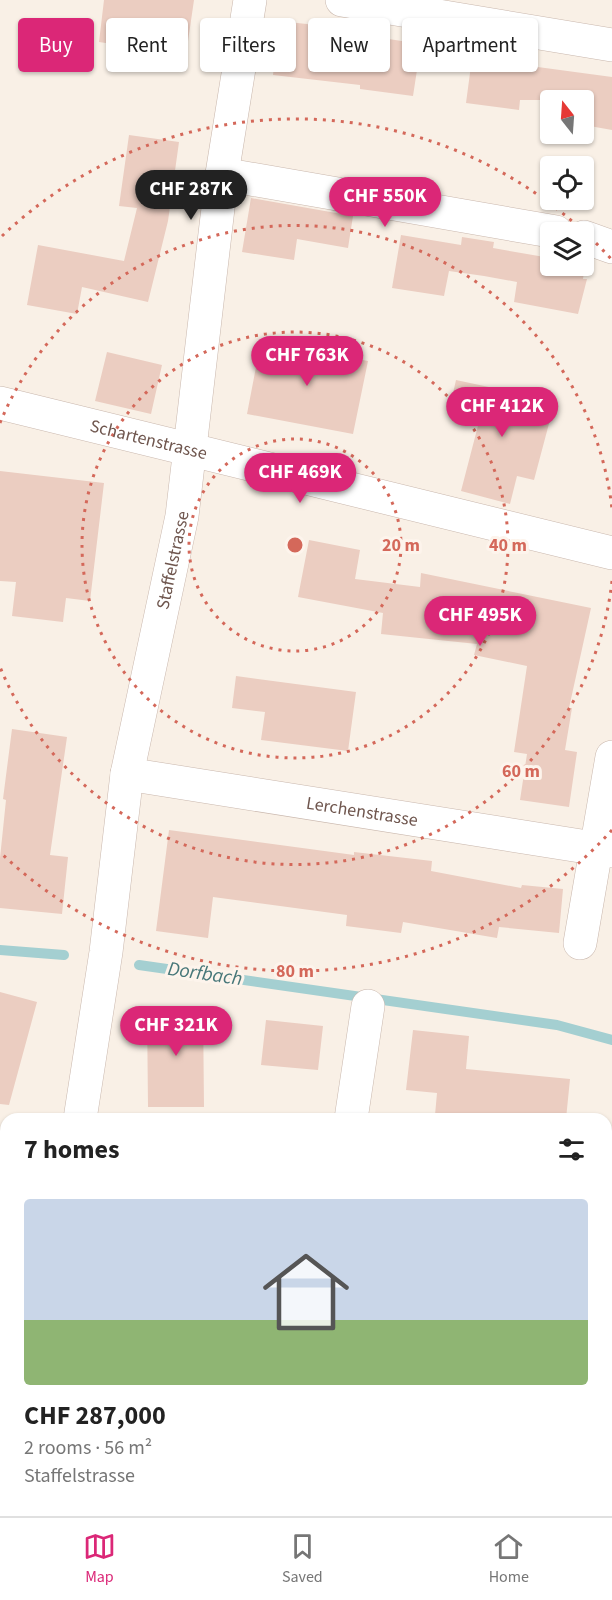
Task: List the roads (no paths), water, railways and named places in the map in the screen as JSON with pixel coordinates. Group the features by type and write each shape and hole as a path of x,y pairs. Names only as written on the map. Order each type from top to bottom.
{"street":[{"name":"Staffelstrasse","path":"81,1113 106,952 127,774 182,516 222,174 250,0"},
{"path":"342,0 612,45"},
{"path":"222,174 540,229"},
{"path":"594,241 612,247"},
{"name":"Schartenstrasse","path":"0,403 612,553"},
{"path":"580,943 605,850 612,757"},
{"name":"Lerchenstrasse","path":"127,774 605,850"},
{"path":"352,1113 368,1006"}],"waterway":[{"name":"Dorfbach","path":"0,950 64,955"},
{"path":"139,965 557,1025 612,1040"}]}
